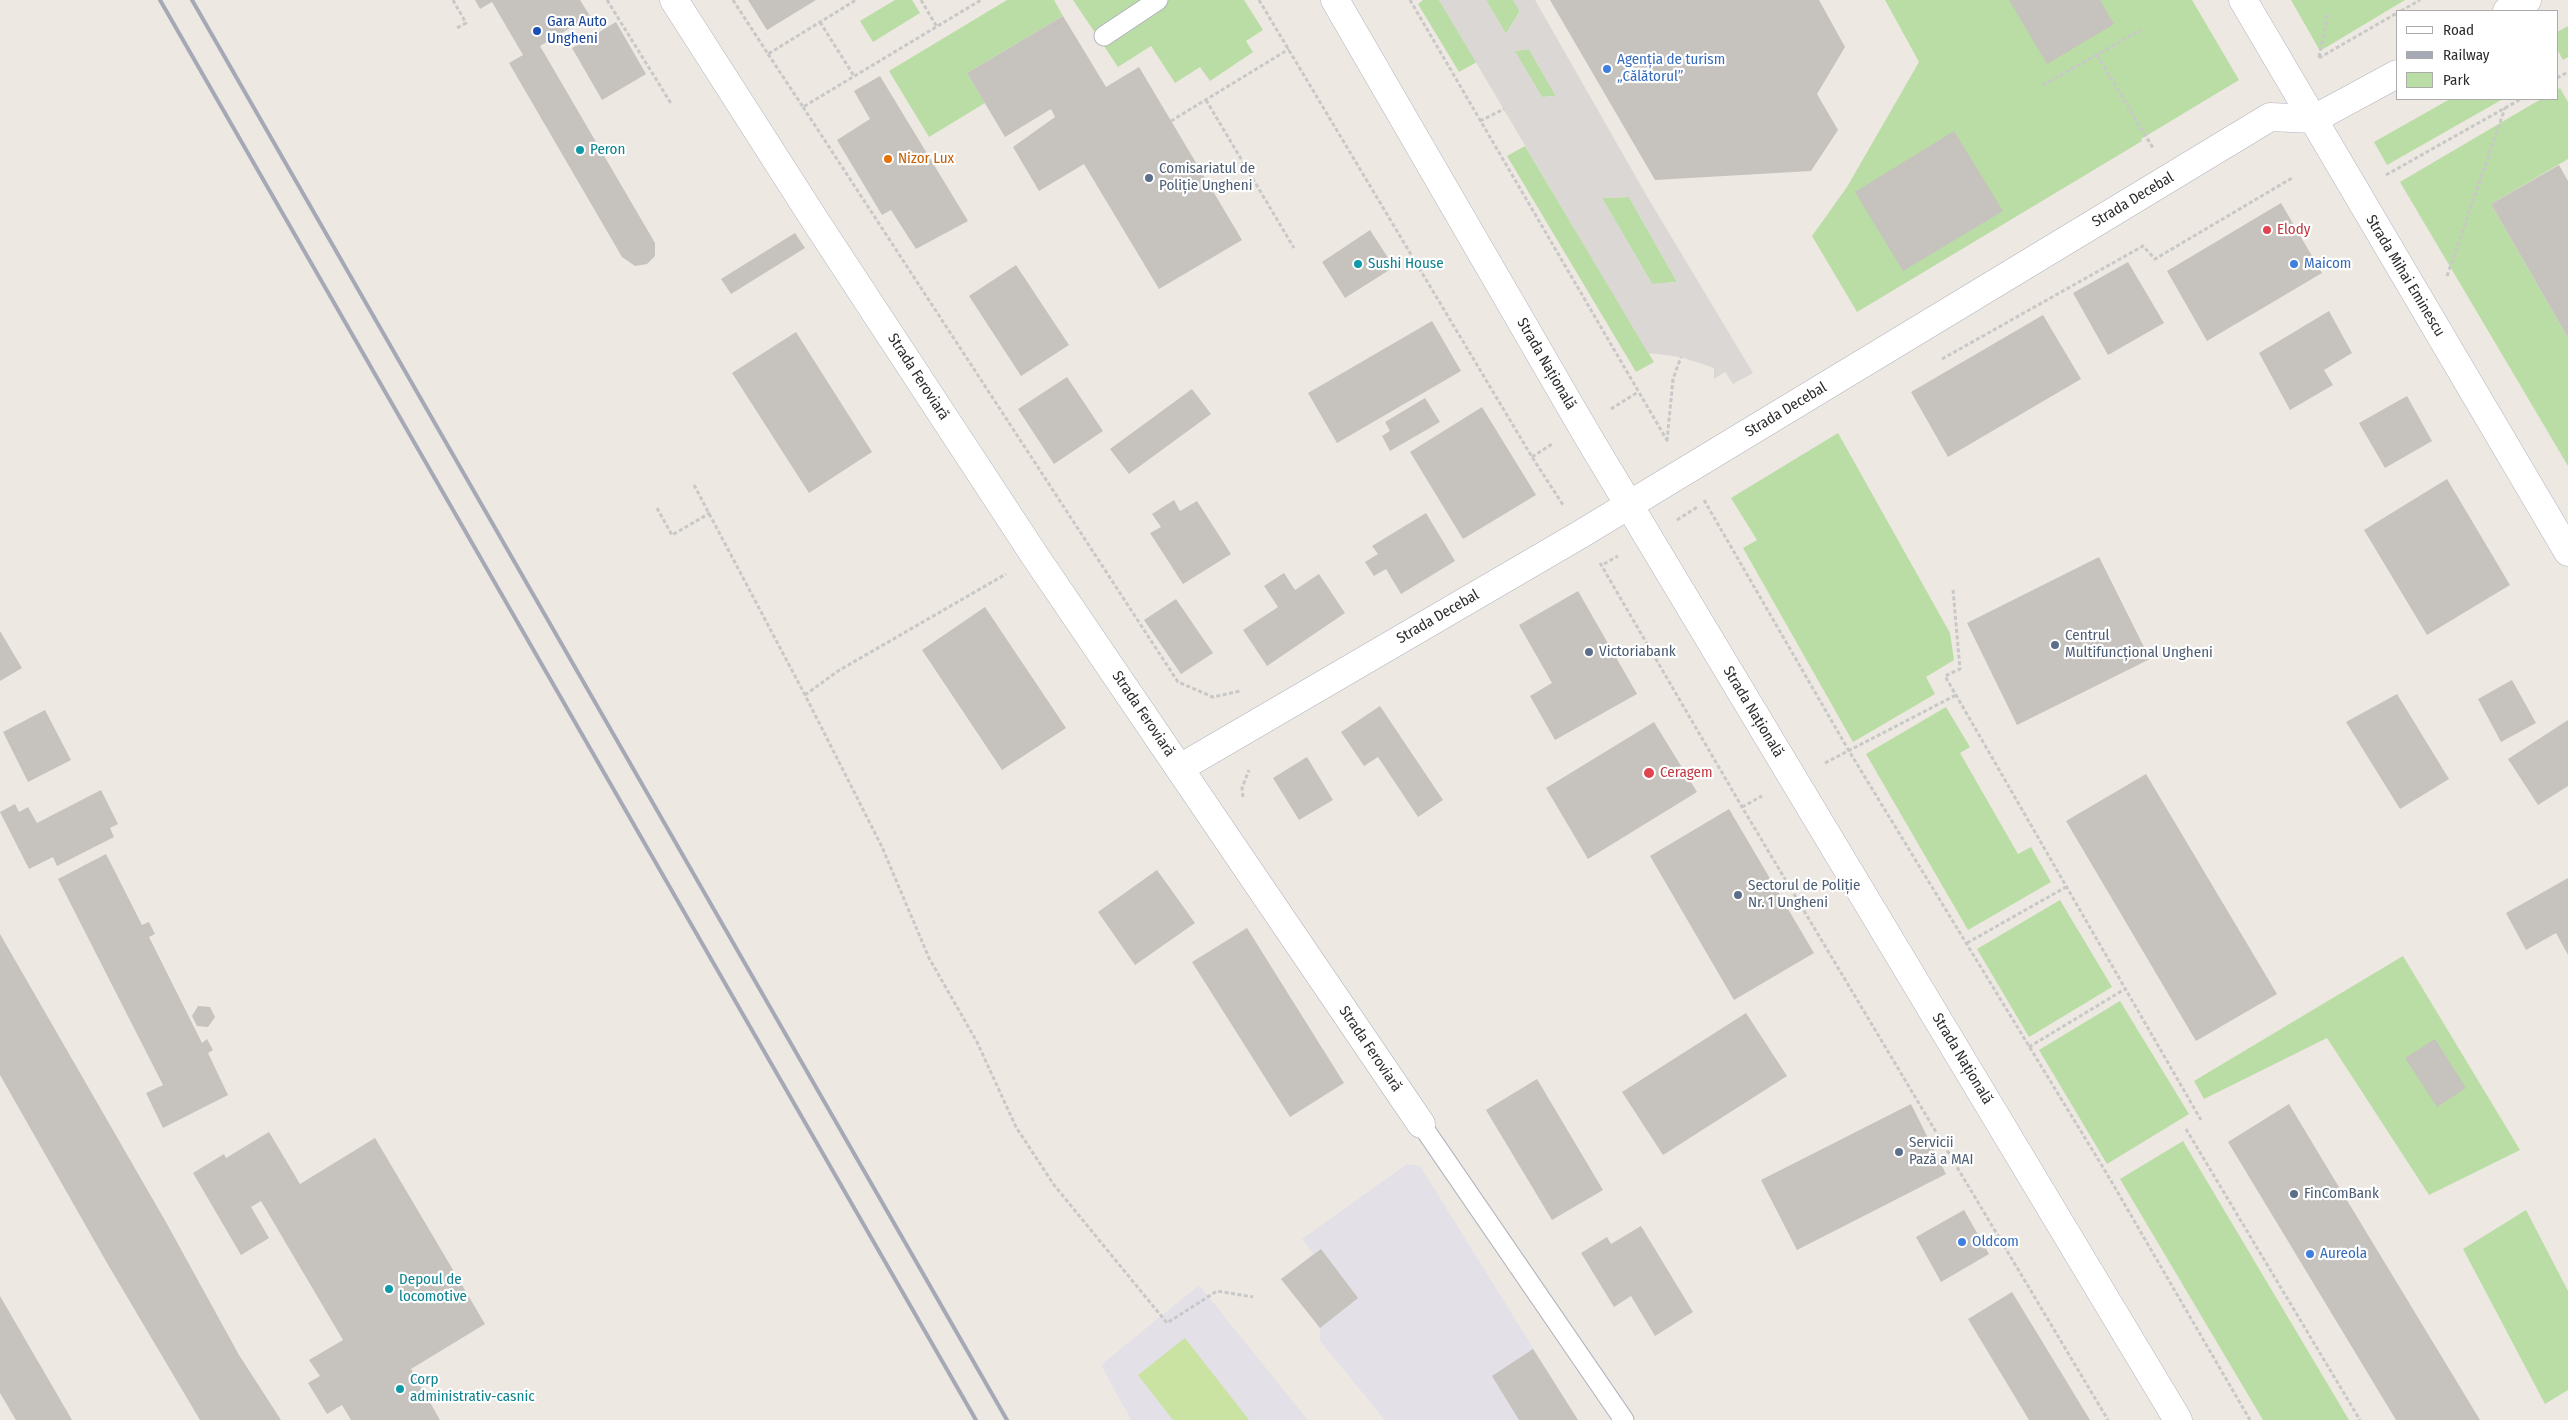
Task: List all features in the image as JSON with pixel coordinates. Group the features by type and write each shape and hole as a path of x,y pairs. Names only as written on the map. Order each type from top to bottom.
{"street":[{"name":"Strada Feroviară","path":"674,0 816,222 1035,556 1421,1124"},
{"name":"Strada Națională","path":"1335,0 1628,504 2178,1420"},
{"name":"Strada Mihai Eminescu","path":"2243,0 2568,552"},
{"path":"2509,10 2527,0"},
{"path":"2314,119 2396,75"},
{"name":"Strada Decebal","path":"1180,768 1581,534 2270,117 2314,119"}],"lane":[{"path":"1104,36 1158,0"},
{"name":"Strada Feroviară","path":"1421,1124 1624,1420"}],"path":[{"path":"453,0 466,23 455,29"},
{"path":"607,0 672,105"},
{"path":"733,0 1178,682 1214,697 1242,690"},
{"path":"768,54 856,0"},
{"path":"921,0 937,27"},
{"path":"803,107 981,0"},
{"path":"1259,0 1601,566 1742,807 2108,1420"},
{"path":"1416,0 1410,1 1684,470 1706,502 1850,751 2029,1047 2250,1420"},
{"path":"2403,10 2420,0"},
{"path":"2328,13 2319,58 2396,15"},
{"path":"820,22 854,76"},
{"path":"2043,85 2141,30"},
{"path":"1171,121 1289,49"},
{"path":"2097,55 2154,148"},
{"path":"1206,100 1294,248"},
{"path":"2356,194 2519,100"},
{"path":"2447,276 2505,108"},
{"path":"1480,121 1504,109"},
{"path":"1936,363 2143,246 2155,259 2292,178"},
{"path":"1667,441 1673,379 1681,357"},
{"path":"694,484 805,695 882,847 929,958 977,1042 1016,1127 1054,1185 1167,1324 1217,1291 1253,1297"},
{"path":"1593,570 1649,538 1714,497"},
{"path":"1552,508 1561,502"},
{"path":"657,508 672,535 710,514"},
{"path":"805,695 838,671 1035,556"},
{"path":"1953,590 1960,669 1945,676 2201,1120"},
{"path":"1742,807 1793,778 1850,751 1956,695"},
{"path":"1243,801 1242,788 1250,767"},
{"path":"1967,944 2066,886"},
{"path":"2029,1047 2125,989"},
{"path":"2186,1129 2360,1420"}],"shaded area":[{"path":"1439,0 1486,0 1506,34 1520,12 1513,0 1535,0 1648,198 1753,373 1733,384 1725,372 1714,379 1714,368 1681,357 1648,353","holes":["1529,49 1555,95 1555,96 1542,97 1515,51","1629,197 1677,282 1652,284 1602,198"]},
{"path":"1407,1164 1420,1166 1578,1420 1385,1420 1320,1341 1320,1328 1281,1279 1313,1254 1302,1239"},
{"path":"1199,1285 1308,1420 1131,1420 1101,1365"}],"green space":[{"path":"895,0 912,0 920,13 873,42 860,21"},
{"path":"1007,0 1054,0 1063,16 967,73 985,103 929,137 889,71"},
{"path":"1073,0 1244,0 1263,30 1246,41 1253,52 1210,81 1200,67 1175,83 1151,46 1118,67"},
{"path":"1423,0 1439,0 1477,62 1459,72 1418,4"},
{"path":"1486,0 1513,0 1520,11 1506,34"},
{"path":"1885,0 2192,0 2239,80 2141,139 2142,141 1857,312 1812,236 1847,187 1919,62"},
{"path":"2291,0 2405,0 2320,51"},
{"path":"2568,26 2568,57 2563,60 2558,51 2558,31"},
{"path":"1529,49 1556,96 1542,97 1514,51"},
{"path":"2560,88 2568,102 2568,159 2491,204 2568,338 2568,466 2400,182 2539,100 2558,100 2558,89"},
{"path":"2448,100 2501,100 2387,165 2374,142"},
{"path":"1525,146 1654,362 1636,372 1507,156"},
{"path":"1629,197 1677,282 1652,284 1602,198"},
{"path":"1838,433 1950,633 1954,660 1926,677 1935,694 1853,742 1743,548 1757,540 1731,498"},
{"path":"1946,707 1970,747 1960,753 2018,854 2031,847 2051,882 1968,930 1866,754"},
{"path":"2060,900 2112,987 2029,1037 1977,949"},
{"path":"2403,956 2520,1150 2429,1195 2327,1038 2204,1099 2194,1081"},
{"path":"2120,1001 2189,1114 2107,1164 2039,1050"},
{"path":"2183,1141 2349,1420 2263,1420 2120,1179"},
{"path":"2526,1210 2568,1291 2568,1390 2545,1404 2463,1249"},
{"path":"1185,1338 1249,1420 1173,1420 1138,1375"}],"building":[{"name":"Peron","path":"475,0 580,0 590,16 540,46 655,243 655,256 647,264 635,266 622,257 509,63 523,55 492,2 480,9"},
{"path":"748,0 816,0 767,30"},
{"path":"1550,0 1819,0 1845,47 1817,94 1838,130 1811,171 1655,180"},
{"path":"2009,0 2100,0 2114,24 2047,64"},
{"path":"1063,16 1106,87 1139,67 1242,240 1159,289 1084,164 1039,191 1013,147 1055,117 1051,109 1005,137 967,73"},
{"path":"616,22 646,74 602,100 572,48"},
{"path":"880,76 968,221 916,249 891,210 882,215 837,140 870,119 854,91"},
{"path":"1954,131 2003,211 1903,271 1855,192"},
{"path":"2559,165 2568,181 2568,338 2491,204"},
{"path":"2281,203 2322,273 2207,341 2167,271"},
{"name":"Sushi House","path":"1370,230 1394,267 1345,298 1322,262"},
{"path":"795,233 805,248 731,294 721,279"},
{"path":"2128,262 2164,323 2108,355 2073,293"},
{"path":"1016,265 1069,345 1021,376 969,296"},
{"path":"2329,311 2352,353 2324,370 2333,385 2290,410 2259,353"},
{"path":"2043,315 2081,379 1948,457 1911,392"},
{"path":"1432,321 1461,371 1337,443 1308,393"},
{"path":"796,332 872,452 809,493 732,373"},
{"path":"1067,377 1103,431 1054,464 1018,409"},
{"path":"1192,389 1211,414 1129,474 1110,449"},
{"path":"2407,396 2432,441 2385,468 2359,423"},
{"path":"1425,398 1440,422 1390,451 1382,436 1390,431 1385,422"},
{"path":"1482,407 1536,495 1463,539 1410,452"},
{"path":"2447,479 2510,585 2427,635 2364,530"},
{"path":"1174,500 1180,511 1197,501 1231,554 1183,584 1150,533 1161,527 1152,514"},
{"path":"1426,513 1455,561 1401,594 1386,569 1374,576 1365,562 1378,554 1372,546"},
{"path":"2099,557 2150,659 2017,725 1967,623"},
{"path":"1284,573 1295,590 1319,574 1345,613 1267,666 1243,630 1278,607 1264,586"},
{"path":"1578,591 1637,694 1555,740 1530,696 1552,683 1519,625"},
{"path":"1176,599 1213,653 1181,674 1144,620"},
{"path":"985,607 1066,728 1002,770 922,650"},
{"path":"0,631 22,668 0,681"},
{"path":"2512,680 2536,723 2501,742 2478,699"},
{"path":"2397,694 2449,779 2400,809 2346,722"},
{"path":"1380,706 1443,800 1418,817 1378,757 1364,766 1341,732"},
{"path":"45,710 71,760 28,782 3,732"},
{"path":"2568,720 2568,786 2538,805 2508,759"},
{"path":"1654,722 1697,792 1588,859 1546,788"},
{"path":"1307,757 1333,800 1299,820 1273,778"},
{"path":"2146,774 2277,994 2196,1041 2066,821"},
{"path":"101,790 118,824 110,828 114,837 57,866 53,857 29,869 0,812 15,804 19,812 28,807 37,823"},
{"path":"1729,809 1814,953 1734,1000 1650,856"},
{"path":"106,854 142,925 149,922 155,934 149,937 202,1043 207,1039 213,1050 208,1053 228,1095 163,1128 146,1093 163,1085 58,879"},
{"path":"1157,870 1195,923 1135,965 1098,912"},
{"path":"2568,878 2568,955 2556,933 2526,950 2506,913"},
{"path":"1247,928 1344,1083 1290,1117 1192,962"},
{"path":"0,934 167,1224 239,1355 281,1420 200,1420 107,1263 0,1075"},
{"path":"198,1006 210,1007 215,1017 208,1027 197,1026 192,1016"},
{"path":"1746,1013 1787,1076 1663,1155 1622,1092"},
{"path":"2435,1039 2466,1088 2437,1107 2405,1058"},
{"path":"1537,1079 1603,1190 1552,1220 1486,1110"},
{"path":"1911,1104 1946,1174 1797,1250 1761,1180"},
{"path":"2289,1104 2480,1420 2396,1420 2228,1142"},
{"name":"Depoul de locomotive","path":"269,1132 300,1184 375,1138 485,1324 411,1369 440,1420 351,1420 342,1405 327,1414 308,1383 320,1376 309,1360 343,1340 261,1201 251,1207 269,1238 241,1255 193,1173 224,1154 226,1158"},
{"path":"1964,1210 1989,1254 1941,1282 1916,1237"},
{"path":"1641,1226 1693,1312 1655,1336 1631,1296 1614,1307 1581,1253 1607,1237 1611,1244"},
{"path":"1321,1249 1358,1298 1320,1328 1281,1279"},
{"path":"2012,1292 2090,1420 2029,1420 1968,1319"},
{"path":"0,1296 72,1420 16,1420 0,1393"},
{"path":"1533,1349 1578,1420 1519,1420 1492,1376"}],"railway":[{"path":"160,0 976,1420"},
{"path":"192,0 1007,1420"}],"place":[{"name":"Gara Auto Ungheni","path":"537,31"},
{"name":"Agenția de turism „Călătorul”","path":"1607,69"},
{"name":"Peron","path":"580,150"},
{"name":"Nizor Lux","path":"888,159"},
{"name":"Comisariatul de Poliție Ungheni","path":"1149,178"},
{"name":"Elody","path":"2267,230"},
{"name":"Sushi House","path":"1358,264"},
{"name":"Maicom","path":"2294,264"},
{"name":"Centrul Multifuncțional Ungheni","path":"2055,645"},
{"name":"Victoriabank","path":"1589,652"},
{"name":"Ceragem","path":"1649,773"},
{"name":"Sectorul de Poliție Nr. 1 Ungheni","path":"1738,895"},
{"name":"Servicii Pază a MAI","path":"1899,1152"},
{"name":"FinComBank","path":"2294,1194"},
{"name":"Oldcom","path":"1962,1242"},
{"name":"Aureola","path":"2310,1254"},
{"name":"Depoul de locomotive","path":"389,1289"},
{"name":"Corp administrativ-casnic","path":"400,1389"}]}
